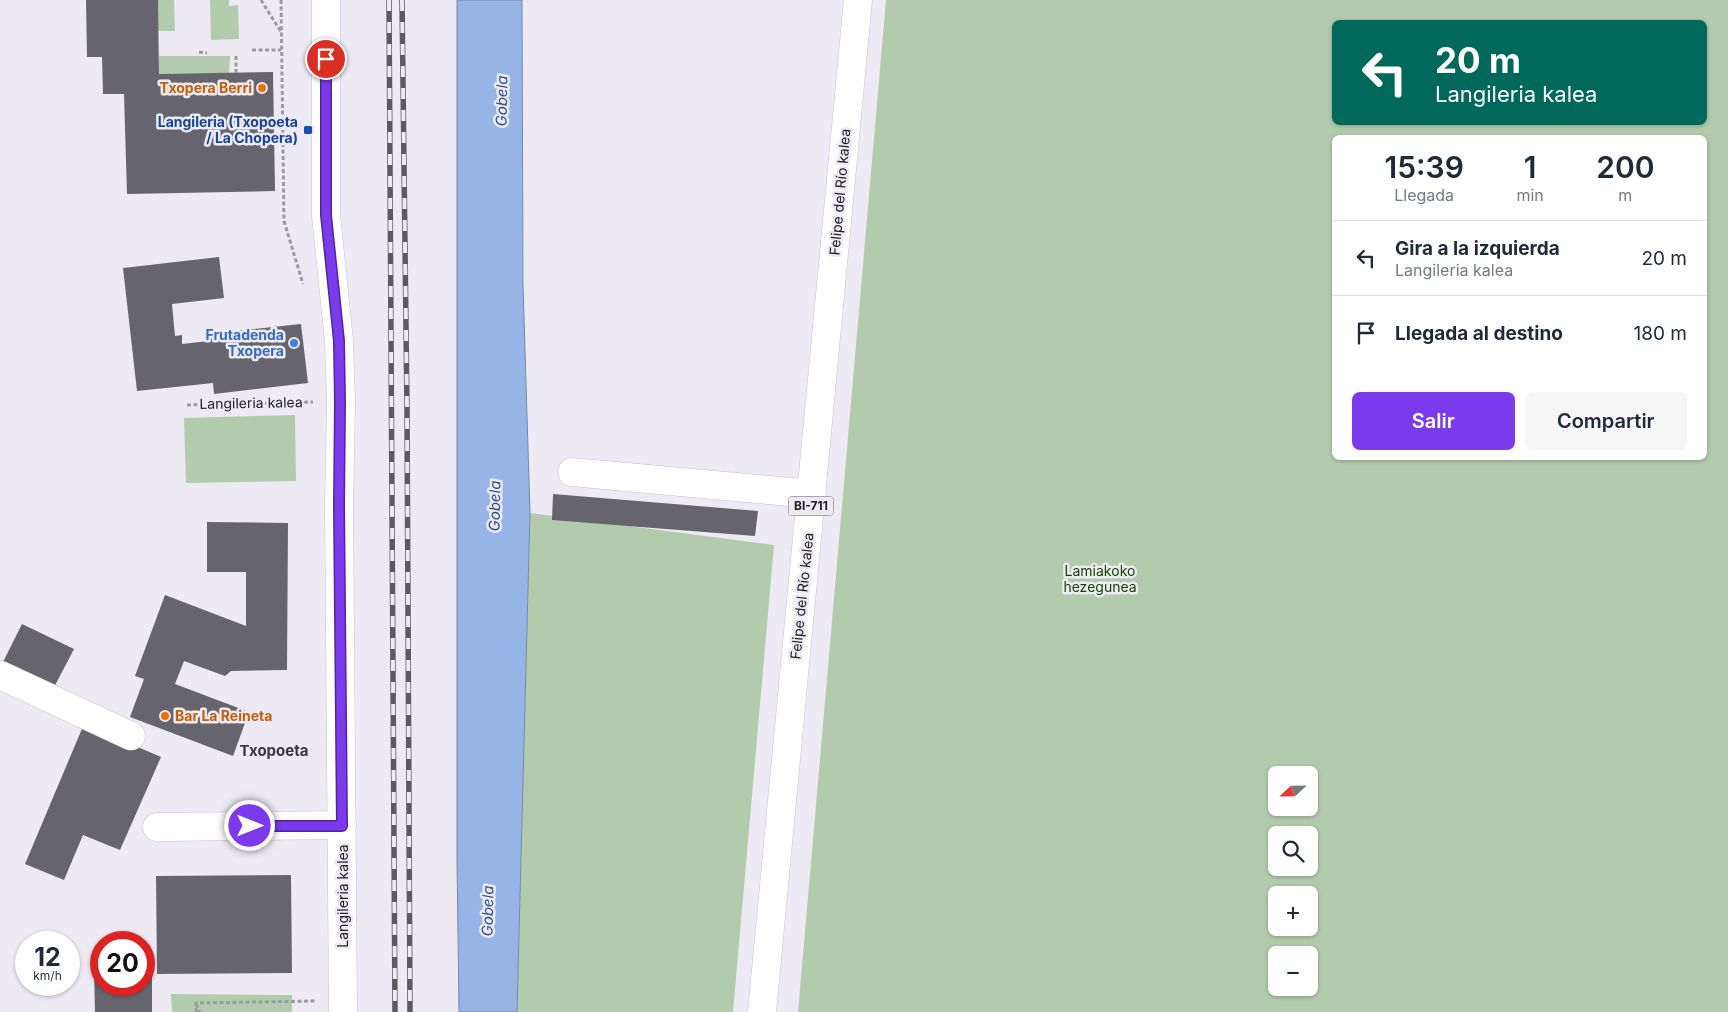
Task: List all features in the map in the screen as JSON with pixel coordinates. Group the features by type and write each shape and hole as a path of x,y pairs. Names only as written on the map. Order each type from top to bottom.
{"street":[{"name":"Langileria kalea","path":"326,0 326,215 339,341 343,1006"},
{"name":"Felipe del Río kalea","path":"762,1012 858,0"},
{"path":"572,472 812,494"},
{"path":"0,675 131,736"},
{"path":"157,827 342,826"}],"path":[{"path":"261,0 281,33"},
{"path":"281,0 284,221 304,288"},
{"path":"252,50 281,50"},
{"path":"199,52 207,53"},
{"path":"236,56 236,73"},
{"name":"Langileria kalea","path":"187,405 315,402"},
{"path":"196,1003 343,1006"},
{"path":"196,1003 196,1012"},
{"path":"196,1003 200,1012"}],"green space":[{"path":"158,0 174,0 175,31 158,31"},
{"path":"210,0 229,0 229,6 238,5 239,39 211,40"},
{"name":"Lamiakoko hezegunea","path":"886,0 1728,0 1728,1012 798,1012"},
{"path":"159,56 230,56 229,73 159,74"},
{"path":"295,415 296,481 186,483 184,418"},
{"path":"530,513 774,545 733,1012 517,1012"},
{"path":"171,994 292,995 292,1012 172,1012"}],"water":[{"name":"Gobela","path":"457,0 522,0 523,285 530,513 517,1012 459,1012 457,860"}],"building":[{"path":"86,0 158,0 159,74 273,72 275,191 127,194 124,94 103,94 102,57 87,57"},
{"path":"219,257 224,298 172,304 175,336 182,335 182,344 209,341 208,334 301,324 308,383 214,394 213,383 137,391 123,268"},
{"path":"553,494 758,511 755,536 552,520"},
{"path":"207,522 288,523 287,670 231,671 225,676 184,661 175,684 249,712 233,756 130,717 144,679 135,676 165,595 246,626 246,572 207,572"},
{"path":"22,624 74,649 51,693 3,662"},
{"path":"84,724 161,757 120,850 83,835 64,880 25,864"},
{"path":"291,875 292,973 157,974 156,876"},
{"path":"95,996 152,996 152,1012 95,1012"}],"railway":[{"path":"389,0 395,1012"},
{"path":"402,0 407,409 410,1012"}],"place":[{"name":"Txopera Berri","path":"262,88"},
{"name":"Langileria (Txopoeta / La Chopera)","path":"308,130"},
{"name":"Frutadenda Txopera","path":"294,343"},
{"name":"Bar La Reineta","path":"165,716"}],"district":[{"name":"Txopoeta","path":"274,751"}],"route":[{"path":"250,826 342,826 339,341 326,215 326,59"}]}
